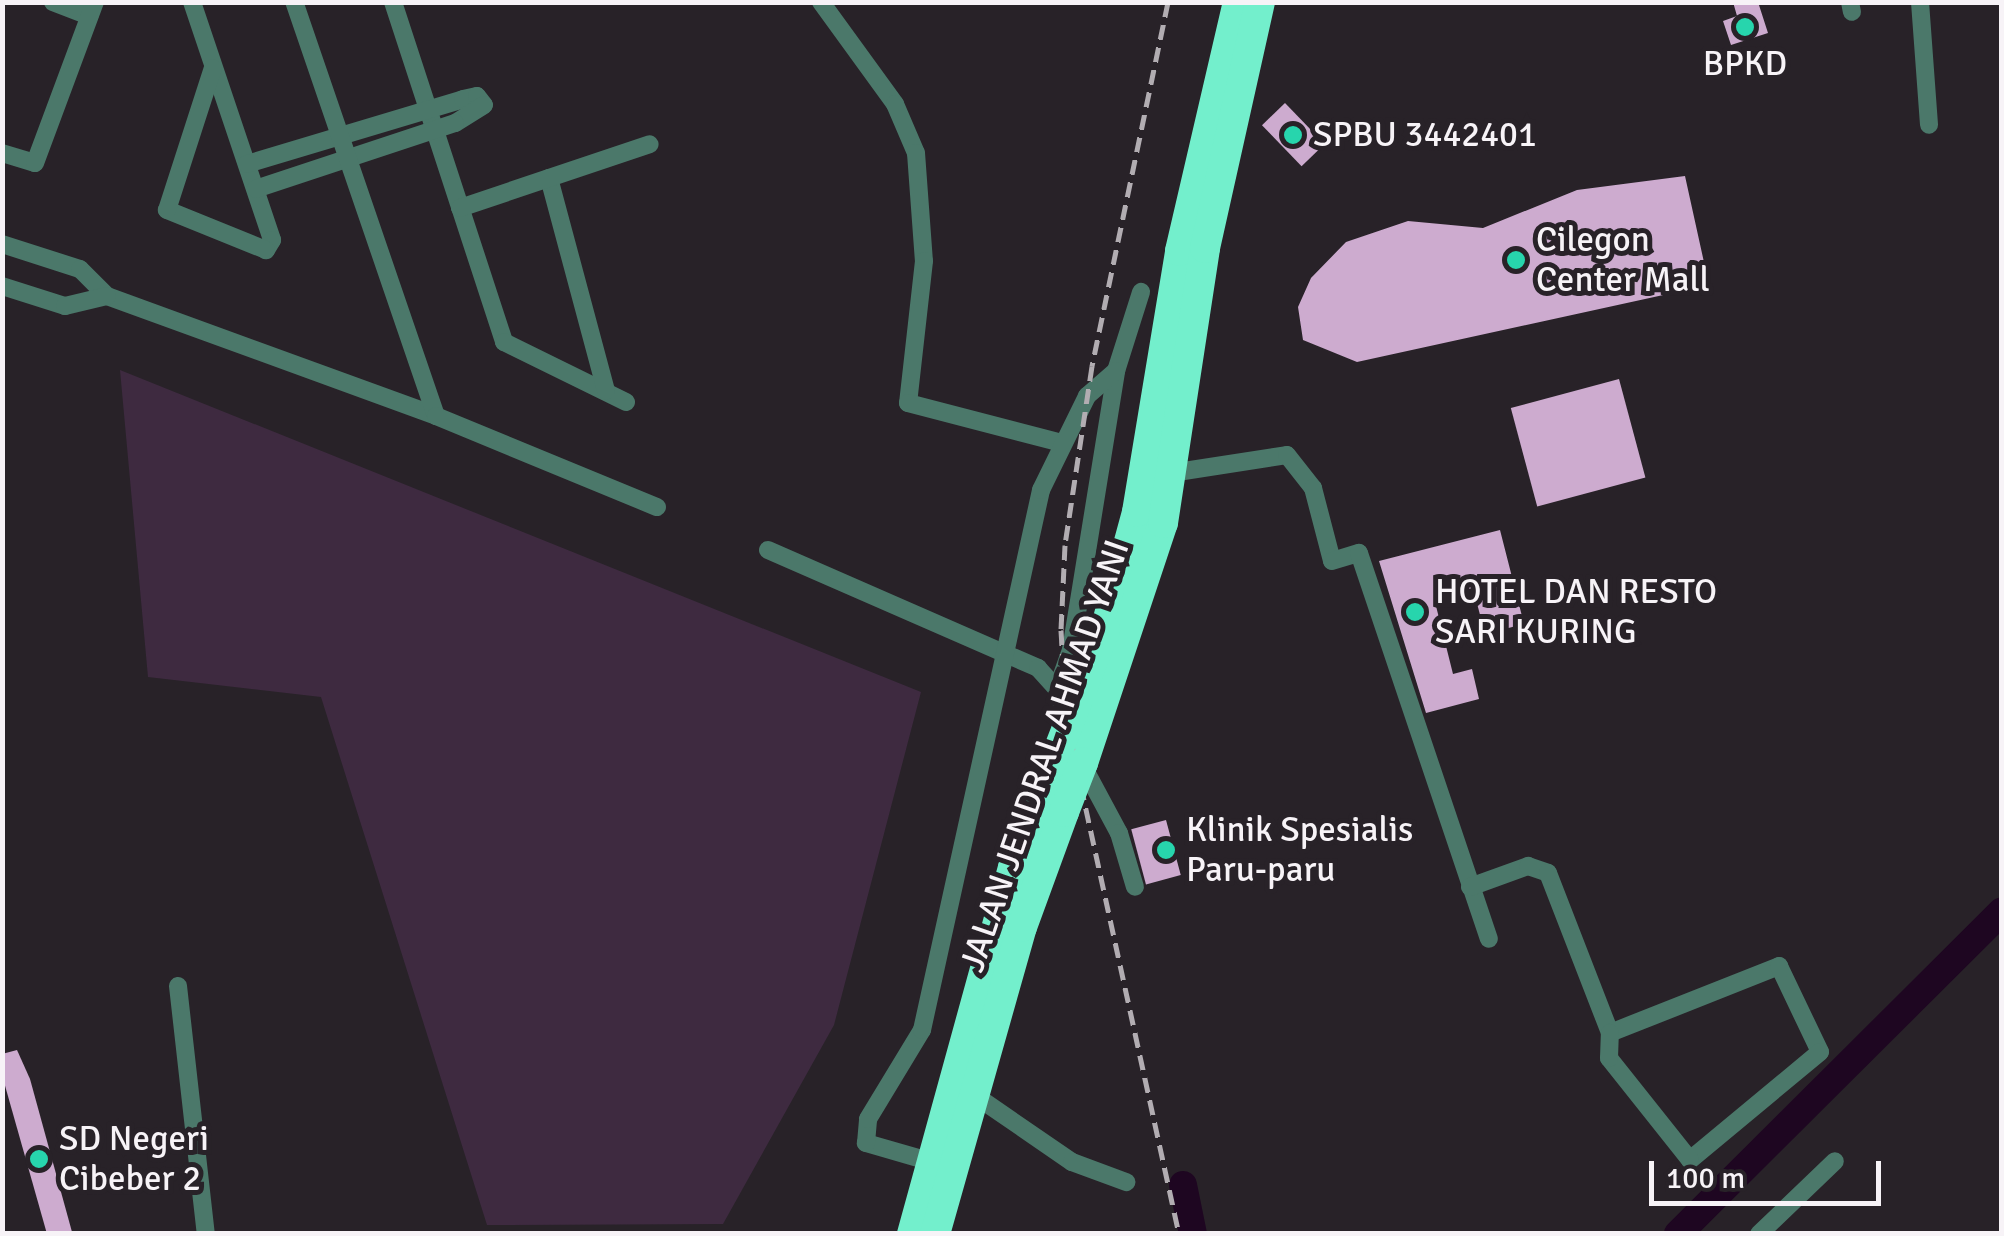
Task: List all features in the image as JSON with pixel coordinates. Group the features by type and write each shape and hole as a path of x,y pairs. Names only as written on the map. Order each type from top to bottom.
{"highway":[{"name":"JALAN JENDRAL AHMAD YANI","path":"912,1234 1013,868 1106,630 1137,512 1180,251 1238,2"},
{"name":"JALAN JENDRAL AHMAD YANI","path":"935,1234 973,1094 1064,812 1149,579 1171,473 1205,248 1260,2"}],"street":[{"path":"2,154 34,163 92,9 54,2"},
{"path":"192,2 272,240 266,250 167,210 213,68"},
{"path":"294,2 436,416"},
{"path":"393,2 504,342 626,402"},
{"path":"821,2 895,104 916,153 924,262 908,403 1058,442"},
{"path":"1920,2 1929,125"},
{"path":"247,164 478,96 484,105 435,130 256,190"},
{"path":"460,208 650,144"},
{"path":"550,178 606,390"},
{"path":"2,244 80,269 107,296 436,416 656,507"},
{"path":"65,306 80,269"},
{"path":"2,286 65,306 107,296"},
{"path":"1057,689 1071,650 1116,371 1141,292"},
{"path":"932,1162 866,1143 865,1131 894,1066 922,1030 1006,652 1058,442 1087,396 1116,371"},
{"path":"1171,473 1287,455 1302,469 1332,561 1359,553 1489,939"},
{"path":"768,550 1038,668 1057,689 1135,887"},
{"path":"1470,887 1528,866 1548,873 1610,1033 1609,1058 1690,1160 1820,1052 1779,966 1610,1033"},
{"path":"178,986 206,1234"},
{"path":"973,1094 1072,1162 1126,1182"},
{"path":"1759,1234 1835,1161"}],"shaded area":[{"path":"120,370 921,692 834,1025 723,1224 487,1225 321,697 148,677"}],"building":[{"name":"BPKD","path":"1733,2 1758,2 1768,33 1731,45 1723,21 1737,16"},
{"name":"SPBU 3442401","path":"1285,103 1325,144 1302,166 1262,125"},
{"name":"Cilegon Center Mall","path":"1685,176 1709,285 1357,362 1303,340 1298,307 1311,278 1346,242 1408,221 1483,228 1577,190"},
{"name":"HOTEL DAN RESTO SARI KURING","path":"1619,379 1645,478 1537,507 1511,408"},
{"name":"HOTEL DAN RESTO SARI KURING","path":"1500,530 1524,624 1485,634 1473,588 1434,598 1453,674 1472,669 1479,699 1426,713 1379,561"},
{"name":"Klinik Spesialis Paru-paru","path":"1166,820 1181,875 1146,884 1131,829"},
{"name":"SD Negeri Cibeber 2","path":"17,1050 30,1079 72,1232 47,1234 2,1075 2,1054"}],"waterway":[{"path":"1678,1234 2002,911"},
{"path":"1183,1185 1193,1234"}],"railway":[{"path":"1168,2 1092,366 1065,545 1061,630 1066,718 1179,1234"}],"place":[{"name":"BPKD","path":"1745,27"},
{"name":"SPBU 3442401","path":"1293,135"},
{"name":"Cilegon Center Mall","path":"1516,260"},
{"name":"HOTEL DAN RESTO SARI KURING","path":"1415,612"},
{"name":"Klinik Spesialis Paru-paru","path":"1166,850"},
{"name":"SD Negeri Cibeber 2","path":"39,1159"}]}
